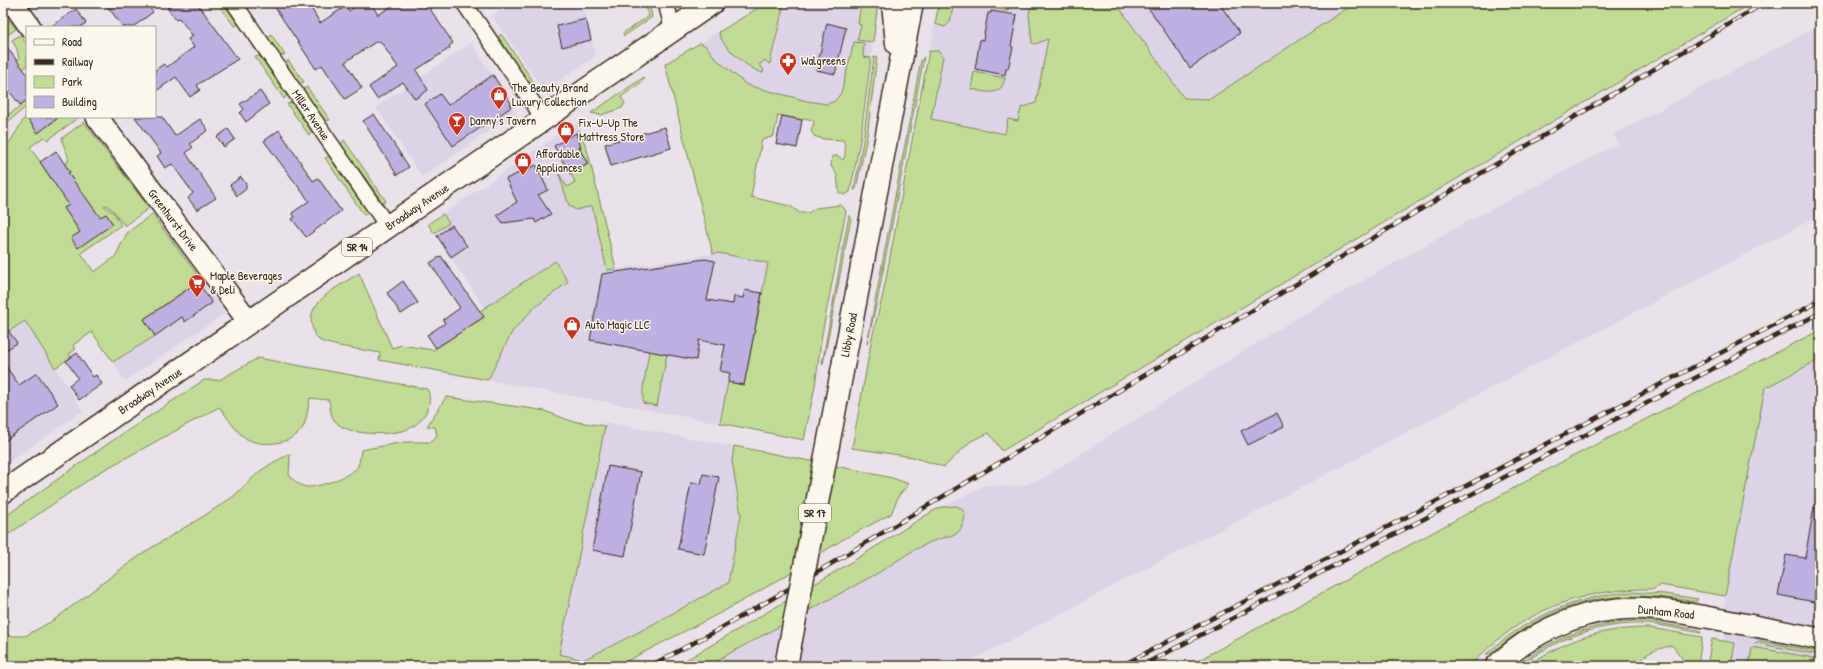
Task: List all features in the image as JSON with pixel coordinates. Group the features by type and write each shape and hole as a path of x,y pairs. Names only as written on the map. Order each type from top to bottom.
{"main road":[{"name":"Broadway Avenue","path":"3,492 712,3"},
{"path":"893,3 900,69"},
{"name":"Libby Road","path":"786,666 912,3"}],"street":[{"path":"13,3 29,26"},
{"name":"Miller Avenue","path":"234,3 388,227"},
{"path":"464,3 544,120"},
{"path":"666,3 673,30"},
{"name":"Greenhurst Drive","path":"98,118 249,322"},
{"name":"Dunham Road","path":"1496,666 1518,648 1553,627 1584,616 1613,610 1634,608 1662,609 1820,639"}],"shaded area":[{"path":"509,3 583,3 596,56 544,91 492,16"},
{"name":"Walgreens","path":"766,3 878,3 863,118 723,94 687,51"},
{"path":"939,3 1032,3 1029,15 1032,43 1035,44 1048,39 1036,103 1005,134 917,117"},
{"path":"1116,3 1355,3 1210,99 1184,98"},
{"path":"1820,25 1820,215 961,666 710,666 720,658 878,573 914,550 933,541 956,534 956,506 942,507 985,485 1013,487 1028,484 1043,478 1290,322 1467,222 1618,144 1614,134"},
{"path":"471,43 517,112 422,177 376,107"},
{"path":"577,122 588,153 617,269 719,253 768,263 735,426 488,380 512,332 533,309 568,282 540,271 485,308 428,224"},
{"path":"3,216 25,321 83,411 3,466"},
{"path":"201,280 225,312 224,314 125,381 113,362 154,336 144,319"},
{"path":"1820,359 1820,666 1719,666 1724,641 1725,596 1765,388"},
{"path":"605,422 753,450 728,583 635,634 583,660 559,655"}],"green space":[{"path":"223,3 238,24 235,27 219,5"},
{"path":"645,3 649,3 652,17 624,36 623,33 649,16"},
{"path":"766,3 798,3 796,7 784,4 770,63 769,64 765,60 759,65 764,70 763,73 751,67 736,56 724,43 719,32"},
{"path":"861,3 878,3 873,42 857,40 861,25 858,24"},
{"path":"939,3 954,3 950,22 945,27 935,24"},
{"path":"987,3 1009,3 1008,11 986,7"},
{"path":"1032,3 1082,3 1084,7 1096,3 1116,3 1184,98 1210,99 1355,3 1751,3 1002,451 989,433 971,441 944,467 913,457 852,448 872,338 883,294 929,51 939,51 943,57 931,119 1005,134 1008,119 1018,121 1021,108 1036,103 1048,39 1035,44 1032,43 1029,14"},
{"path":"9,20 16,29 3,38 3,24"},
{"path":"271,34 285,55 280,56 268,38"},
{"path":"501,34 533,81 529,83 498,38"},
{"path":"20,35 26,43 26,67 3,84 3,76 19,59 17,49 12,40"},
{"path":"854,42 864,43 863,57 871,58 860,141 850,192 845,195 839,193 837,175 831,166 832,156 838,156 843,160 844,158 845,147 843,140 823,139 814,136 811,131 814,122 812,120 805,118 802,120 778,115 774,135 772,137 762,139 751,197 790,206 800,213 808,213 816,208 840,205 846,211 822,334 815,386 804,440 720,423 728,382 744,385 768,263 719,253 713,254 665,64 700,43 706,46 716,59 747,85 807,101 827,104 835,101 841,93"},
{"path":"260,56 287,95 284,99 255,57"},
{"path":"874,57 877,57 867,136 856,189 854,190 863,141"},
{"path":"924,57 877,302 867,344 921,60"},
{"path":"288,60 304,82 299,84 286,64"},
{"path":"974,72 1005,78 1000,89 996,91 987,92 971,89"},
{"path":"644,77 643,81 621,97 625,103 622,108 601,115 591,113"},
{"path":"307,87 330,120 325,121 303,90"},
{"path":"26,101 26,107 3,126 3,117 21,106 20,105"},
{"path":"292,102 312,131 309,135 287,104"},
{"path":"26,116 26,118 38,133 56,118 78,118 48,140 44,137 30,147 59,190 73,181 64,164 68,162 68,159 62,138 84,122 149,208 125,226 113,210 106,205 104,206 114,213 121,225 81,253 94,272 115,257 127,233 152,214 196,273 191,278 195,284 144,319 155,336 113,362 92,332 73,345 75,350 69,354 71,357 55,368 25,321 3,335 3,147 10,142"},
{"path":"580,130 588,153 616,269 607,270 592,206 576,210 569,206 559,174 567,187 575,182 571,174 588,164 579,148 581,147 576,133"},
{"path":"344,140 386,201 383,203 341,144"},
{"path":"329,156 368,213 364,215 325,158"},
{"path":"443,214 449,223 434,233 428,224"},
{"path":"849,215 851,218 822,364"},
{"path":"555,261 568,282 533,309 512,332 488,380 379,360 380,353 324,342 315,336 313,330 311,317 319,301 335,288 359,273 392,348 401,345 433,350 484,317 480,311"},
{"path":"1820,330 1820,359 1765,388 1725,596 1660,585 1654,589 1601,593 1577,598 1553,606 1531,617 1490,647 1470,666 1188,666 1558,464"},
{"path":"649,351 667,354 657,406 643,403 643,388"},
{"path":"258,358 427,389 429,395 428,406 426,412 418,423 408,429 380,434 358,432 341,426 332,416 329,400 310,398 305,422 300,431 287,440 270,444 254,442 247,439 235,428 219,407 100,472 3,538 3,518 106,445 204,380 219,380"},
{"path":"446,397 545,411 571,421 605,426 559,654 583,660 635,634 728,583 741,515 732,461 734,446 861,471 892,478 909,484 899,495 891,514 842,540 777,581 726,610 617,666 3,666 3,636 25,636 54,620 151,548 234,496 260,471 274,462 290,454 289,475 302,486 312,487 343,477 355,470 358,466 361,450 404,442 431,442 437,435 435,427 427,426"},
{"path":"956,506 961,508 964,512 965,518 961,529 956,534 933,541 914,550 878,573 721,658 710,666 676,666 840,569 933,511 942,507"},
{"path":"1631,592 1665,594 1698,599 1696,602 1638,596 1587,602 1562,609 1539,620 1515,635 1490,654 1486,654 1518,629 1553,611 1591,598"},
{"path":"1646,621 1699,630 1701,633 1667,626 1646,624 1630,624 1596,629 1548,647 1521,666 1517,666 1546,646 1577,632 1611,624"},
{"path":"1650,628 1702,637 1698,666 1688,666 1672,645 1647,654 1643,657 1640,666 1527,666 1556,649 1585,637 1616,630"},
{"path":"1712,639 1735,643 1731,666 1707,666"},
{"path":"1759,641 1820,652 1820,655 1755,643"},
{"path":"1752,647 1820,659 1820,666 1749,666"}],"building":[{"path":"105,3 146,3 153,12 134,26 122,26"},
{"path":"175,3 197,3 238,59 197,85 200,90 190,97 176,77 156,91 156,69 164,64 167,67 194,47 188,39 193,36 179,18 176,20 167,8"},
{"path":"272,3 308,3 320,23 346,6 349,11 361,3 371,3 378,15 396,3 426,3 453,43 449,46 450,48 416,70 428,90 415,99 403,82 377,99 369,87 398,67 380,41 377,43 377,41 345,62 362,88 345,99 322,65 316,69"},
{"path":"1145,3 1219,3 1240,33 1190,68"},
{"path":"76,9 86,23 82,26 51,26"},
{"path":"991,11 1017,15 1011,46 1013,47 1008,69 1006,69 1005,75 975,69 980,39 983,40 988,13 991,13"},
{"path":"586,19 591,40 562,47 557,26"},
{"path":"827,23 846,28 835,74 816,70"},
{"path":"3,42 26,73 26,101 20,105 3,83"},
{"path":"493,75 511,103 510,108 453,146 425,104 440,94 448,105"},
{"path":"260,91 269,104 246,122 240,113 244,109 240,104"},
{"path":"374,114 409,167 397,175 363,121"},
{"path":"782,116 802,120 797,148 776,144"},
{"path":"162,117 175,136 200,119 208,130 190,144 193,147 186,153 216,198 197,210 188,198 193,193 172,164 165,168 157,156 161,153 136,118"},
{"path":"27,118 58,118 38,133"},
{"path":"665,127 671,148 611,166 605,144"},
{"path":"228,129 235,139 224,147 217,137"},
{"path":"279,130 313,181 318,178 341,211 306,237 292,219 295,217 292,213 309,201 264,141"},
{"path":"576,133 581,147 579,148 588,164 570,174 554,146"},
{"path":"56,151 70,172 68,173 100,217 106,214 113,224 78,248 71,238 80,232 64,208 69,205 40,162"},
{"path":"536,165 548,190 538,195 551,214 536,223 534,219 503,223 497,215 517,202 506,179"},
{"path":"241,177 246,184 246,189 237,196 230,185"},
{"path":"452,225 467,246 451,257 437,236"},
{"path":"441,256 484,317 436,348 427,335 445,323 443,320 460,308 430,263"},
{"path":"705,259 715,261 707,300 733,304 734,296 743,298 745,290 762,293 744,385 728,382 730,373 720,371 725,345 699,340 696,360 590,340 602,274"},
{"path":"403,281 418,303 401,314 387,293"},
{"path":"198,282 212,303 185,322 182,317 155,336 144,319"},
{"path":"3,323 17,343 3,352"},
{"path":"77,353 93,377 96,375 102,384 79,400 69,385 78,378 66,361"},
{"path":"3,362 19,385 37,373 58,404 3,442"},
{"path":"1277,413 1284,427 1248,445 1241,431"},
{"path":"608,466 641,472 625,556 592,550"},
{"path":"703,474 719,477 704,554 678,549 691,483 701,484"},
{"path":"1814,507 1820,508 1820,603 1778,595 1786,555 1805,558"}],"railway":[{"path":"650,666 716,631 799,583 1764,3"},
{"path":"1121,666 1820,301"},
{"path":"1141,666 1820,313"}],"place":[{"name":"Walgreens","path":"788,76"},
{"name":"The Beauty Brand Luxury Collection","path":"499,110"},
{"name":"Danny’s Tavern","path":"457,136"},
{"name":"Fix-U-Up The Mattress Store","path":"566,145"},
{"name":"Affordable Appliances","path":"523,176"},
{"name":"Maple Beverages & Deli","path":"197,298"},
{"name":"Auto Magic LLC","path":"572,340"}]}
